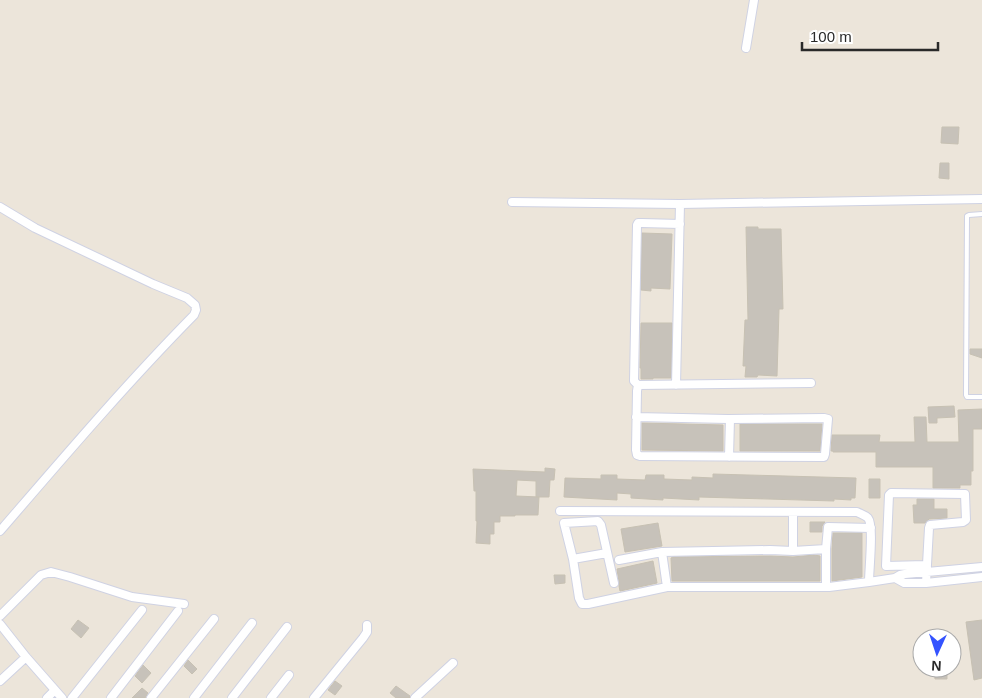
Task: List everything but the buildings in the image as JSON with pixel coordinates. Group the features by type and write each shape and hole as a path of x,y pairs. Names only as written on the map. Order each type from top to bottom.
{"street":[{"path":"746,48 754,0"},
{"path":"512,202 680,204 982,200"},
{"path":"676,384 680,204"},
{"path":"0,207 35,228 153,284 187,298 196,310 194,315 155,356 0,531"},
{"path":"636,417 824,418 828,419 825,454 824,457 637,455 636,417 638,385 634,381 637,225 642,222 680,224"},
{"path":"638,385 811,383"},
{"path":"729,457 730,419"},
{"path":"926,583 926,569 930,525 963,522 966,520 965,494 891,493 889,495 886,566 926,569 982,567"},
{"path":"560,510 857,512 867,516 870,521 869,582"},
{"path":"597,511 614,583"},
{"path":"792,512 793,551"},
{"path":"598,521 564,523 579,598 582,604 668,587 826,587 895,578 926,569"},
{"path":"826,587 828,528 871,528"},
{"path":"619,560 662,552 826,549"},
{"path":"662,552 668,587"},
{"path":"572,559 607,553"},
{"path":"0,616 41,575 51,572 132,597 184,604"},
{"path":"895,578 904,583 926,583 982,576"},
{"path":"72,698 142,610"},
{"path":"111,698 178,612"},
{"path":"151,698 214,619"},
{"path":"194,698 252,623"},
{"path":"314,698 364,638 367,632 367,625"},
{"path":"1,627 62,698"},
{"path":"232,698 287,627"},
{"path":"0,681 26,657"},
{"path":"415,698 453,663"},
{"path":"270,698 288,675"},
{"path":"47,698 55,690"}],"lane":[{"path":"982,214 967,216 966,395 967,397 982,397"}]}
